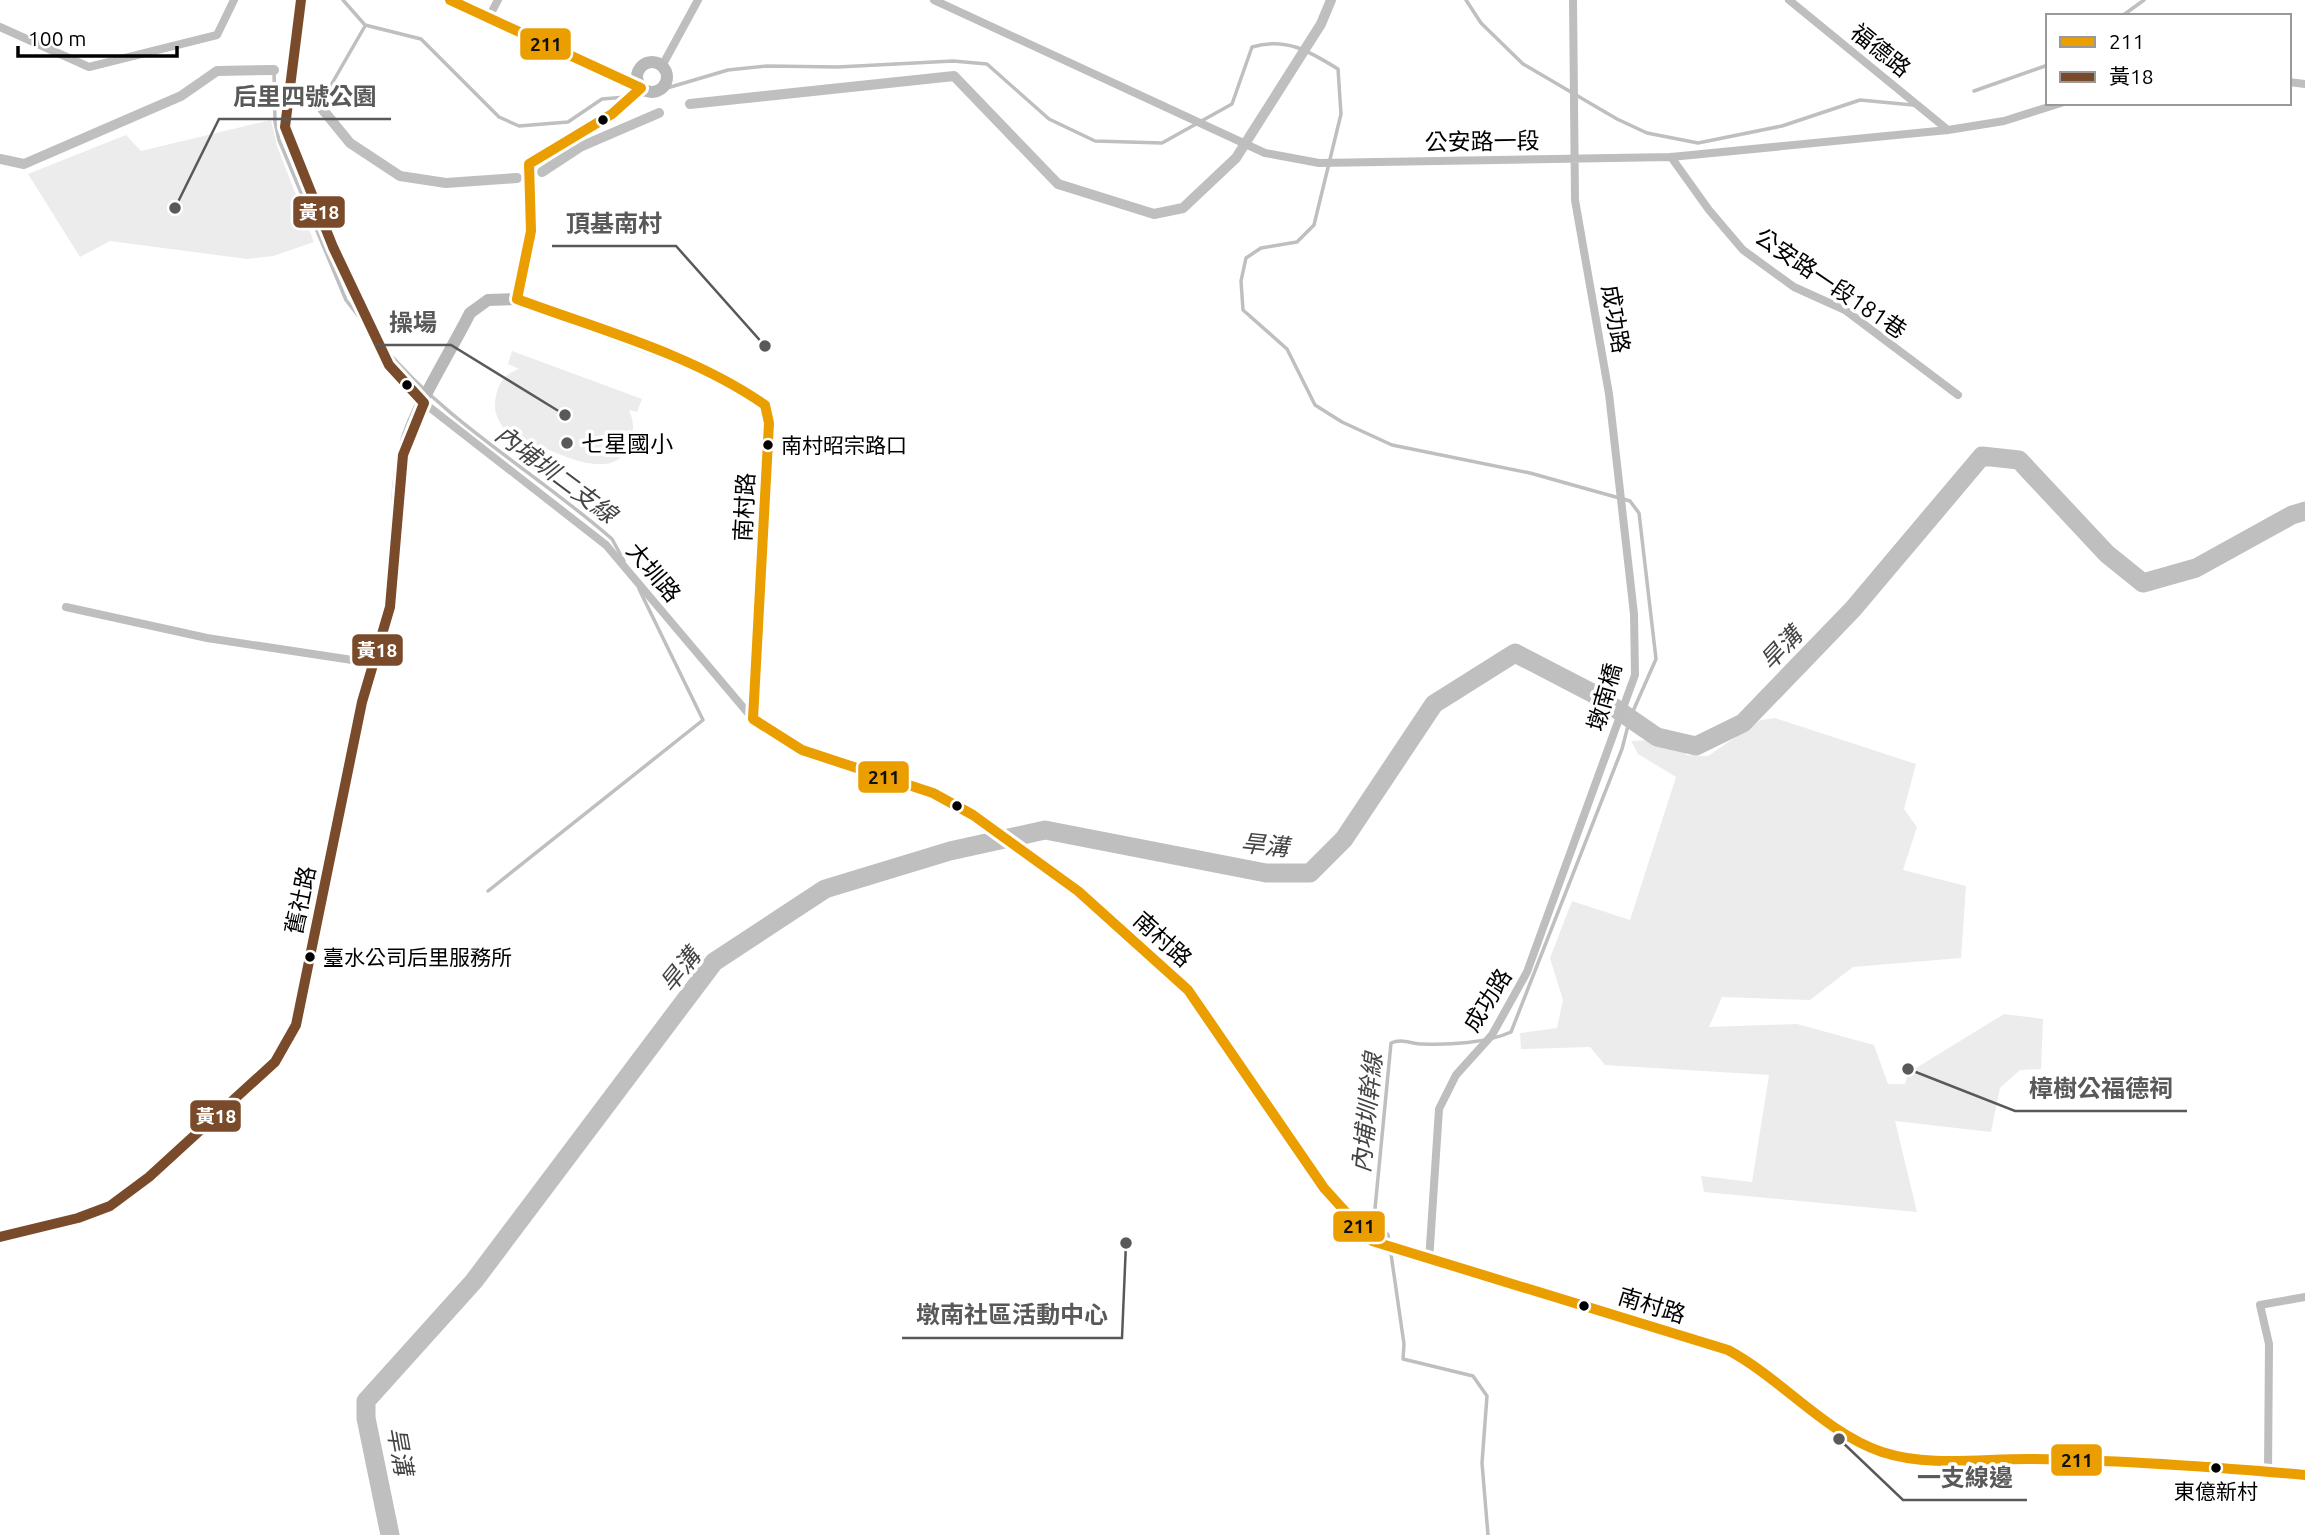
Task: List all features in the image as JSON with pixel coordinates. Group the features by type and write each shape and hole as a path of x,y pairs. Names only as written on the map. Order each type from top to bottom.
{"street":[{"path":"0,27 89,67 217,35 234,0"},
{"name":"大圳路","path":"302,0 285,127 333,247 389,365 424,403 606,545 753,719"},
{"path":"450,0 641,88 654,91 668,83 662,66 698,0"},
{"path":"488,19 498,0"},
{"name":"公安路一段","path":"933,0 1265,153 1319,163 1671,157 1948,130 2004,121 2055,105"},
{"name":"成功路","path":"1573,0 1575,200 1609,394 1636,644"},
{"name":"福德路","path":"1788,0 1948,130"},
{"path":"641,88 637,81 639,67 652,62 662,66"},
{"path":"517,299 531,231 529,164 612,114 641,88"},
{"name":"公安路一段181巷","path":"1671,157 1709,210 1743,250 1794,287 1845,310 1958,395"},
{"name":"舊社路","path":"0,1237 98,1212 110,1206 159,1168 269,1068 284,1048 296,1025 372,663 384,636 392,592 400,480 407,438 470,313 488,300 517,299"},
{"name":"南村路","path":"517,299 698,367 738,386 765,405 768,437 753,719 802,750 933,793 983,822 1078,891 1188,990 1213,1022 1255,1090 1348,1218 1372,1241 1429,1261 1728,1350 1755,1365 1862,1444 1894,1455 1931,1459 2035,1459 2305,1475"},
{"path":"66,607 207,638 372,663"},
{"name":"墩南橋","path":"1605,760 1634,675 1636,644"},
{"name":"成功路","path":"1429,1261 1439,1109 1457,1074 1492,1035 1527,972 1605,760"},
{"path":"2268,1472 2269,1344 2260,1305 2305,1297"}],"shaded area":[{"path":"271,120 277,146 314,242 273,256 247,259 110,241 80,257 28,174 126,135 141,151"},
{"path":"512,351 642,399 637,412 629,410 633,433 624,454 615,461 593,464 528,443 507,431 499,420 495,404 501,383 510,373 519,369 508,364"},
{"path":"1775,718 1916,764 1904,809 1917,827 1903,870 1966,886 1961,958 1853,967 1810,1000 1722,997 1709,1027 1797,1024 1874,1045 1888,1084 1905,1084 1908,1073 2004,1014 2043,1019 2041,1069 2020,1070 2000,1088 1991,1132 1895,1121 1917,1212 1704,1192 1701,1176 1752,1182 1769,1075 1605,1065 1590,1047 1521,1049 1520,1033 1557,1028 1563,1000 1550,958 1572,901 1630,920 1676,777 1638,754 1631,741 1676,739 1686,755 1708,756 1761,720"}],"waterway":[{"path":"343,0 365,25 421,39 499,117 519,126 568,122 602,99 626,97"},
{"path":"690,104 954,76 1058,184 1154,214 1183,208 1236,158 1321,24 1331,0"},
{"path":"1466,0 1481,23 1523,64 1617,119 1647,133 1698,143 1782,126 1860,100 1913,105"},
{"path":"2125,14 2144,0"},
{"path":"319,106 365,26"},
{"path":"640,96 728,70 767,66 838,67 953,61 987,64 1049,119 1095,141 1162,143 1232,104 1252,47 1276,44 1307,51 1338,69 1341,114 1314,225 1297,242 1261,248 1246,258 1241,281 1243,310 1287,349 1315,405 1342,422 1392,445 1530,473 1630,501 1639,513 1656,659 1630,718 1622,749 1511,1032 1491,1039 1468,1042 1391,1043 1374,1219 1388,1235 1390,1246"},
{"path":"1974,91 2046,66"},
{"name":"內埔圳二支線","path":"274,70 275,122 279,140 346,300 367,327"},
{"path":"0,159 24,164 181,96 217,71 274,70"},
{"path":"305,88 350,143 400,176 446,183 517,178"},
{"path":"542,172 580,147 659,113"},
{"name":"內埔圳二支線","path":"383,346 408,374 464,424 612,539 624,561"},
{"name":"旱溝","path":"390,1535 366,1418 366,1401 474,1281 714,962 825,889 950,851 1045,830 1266,873 1310,873 1344,839 1434,704 1515,653 1596,695 1657,737 1696,746 1743,723 1853,609 1982,456 2019,460 2107,554 2143,583 2196,568 2292,515 2305,511"},
{"name":"內埔圳二支線","path":"488,891 703,720 639,589"},
{"name":"內埔圳幹線","path":"1391,1254 1404,1344 1403,1359 1473,1376 1487,1396 1482,1463 1488,1535"}],"transit line":[{"name":"黃18","path":"301,0 285,127 333,247 389,365 424,403"},
{"name":"211","path":"450,0 641,88"},
{"name":"211","path":"641,88 612,114 529,164 531,231 517,299 676,357 737,387 765,405 769,423 753,719 802,750 933,793 973,815 1078,891 1188,990 1324,1188 1372,1241 1728,1350 1767,1375 1841,1432 1882,1452 1901,1457 1939,1461 2102,1461 2305,1475"},
{"name":"黃18","path":"0,1237 78,1218 110,1206 149,1177 275,1062 296,1025 362,702 390,607 403,455 424,403"}],"place":[{"name":"后里四號公園","path":"175,208"},
{"name":"頂基南村","path":"765,346"},
{"name":"操場","path":"565,415"},
{"name":"七星國小","path":"567,443"},
{"name":"南村昭宗路口","path":"768,445"},
{"name":"臺水公司后里服務所","path":"310,957"},
{"name":"樟樹公福德祠","path":"1908,1069"},
{"name":"墩南社區活動中心","path":"1126,1243"},
{"name":"一支線邊","path":"1839,1439"},
{"name":"東億新村","path":"2216,1468"}]}
